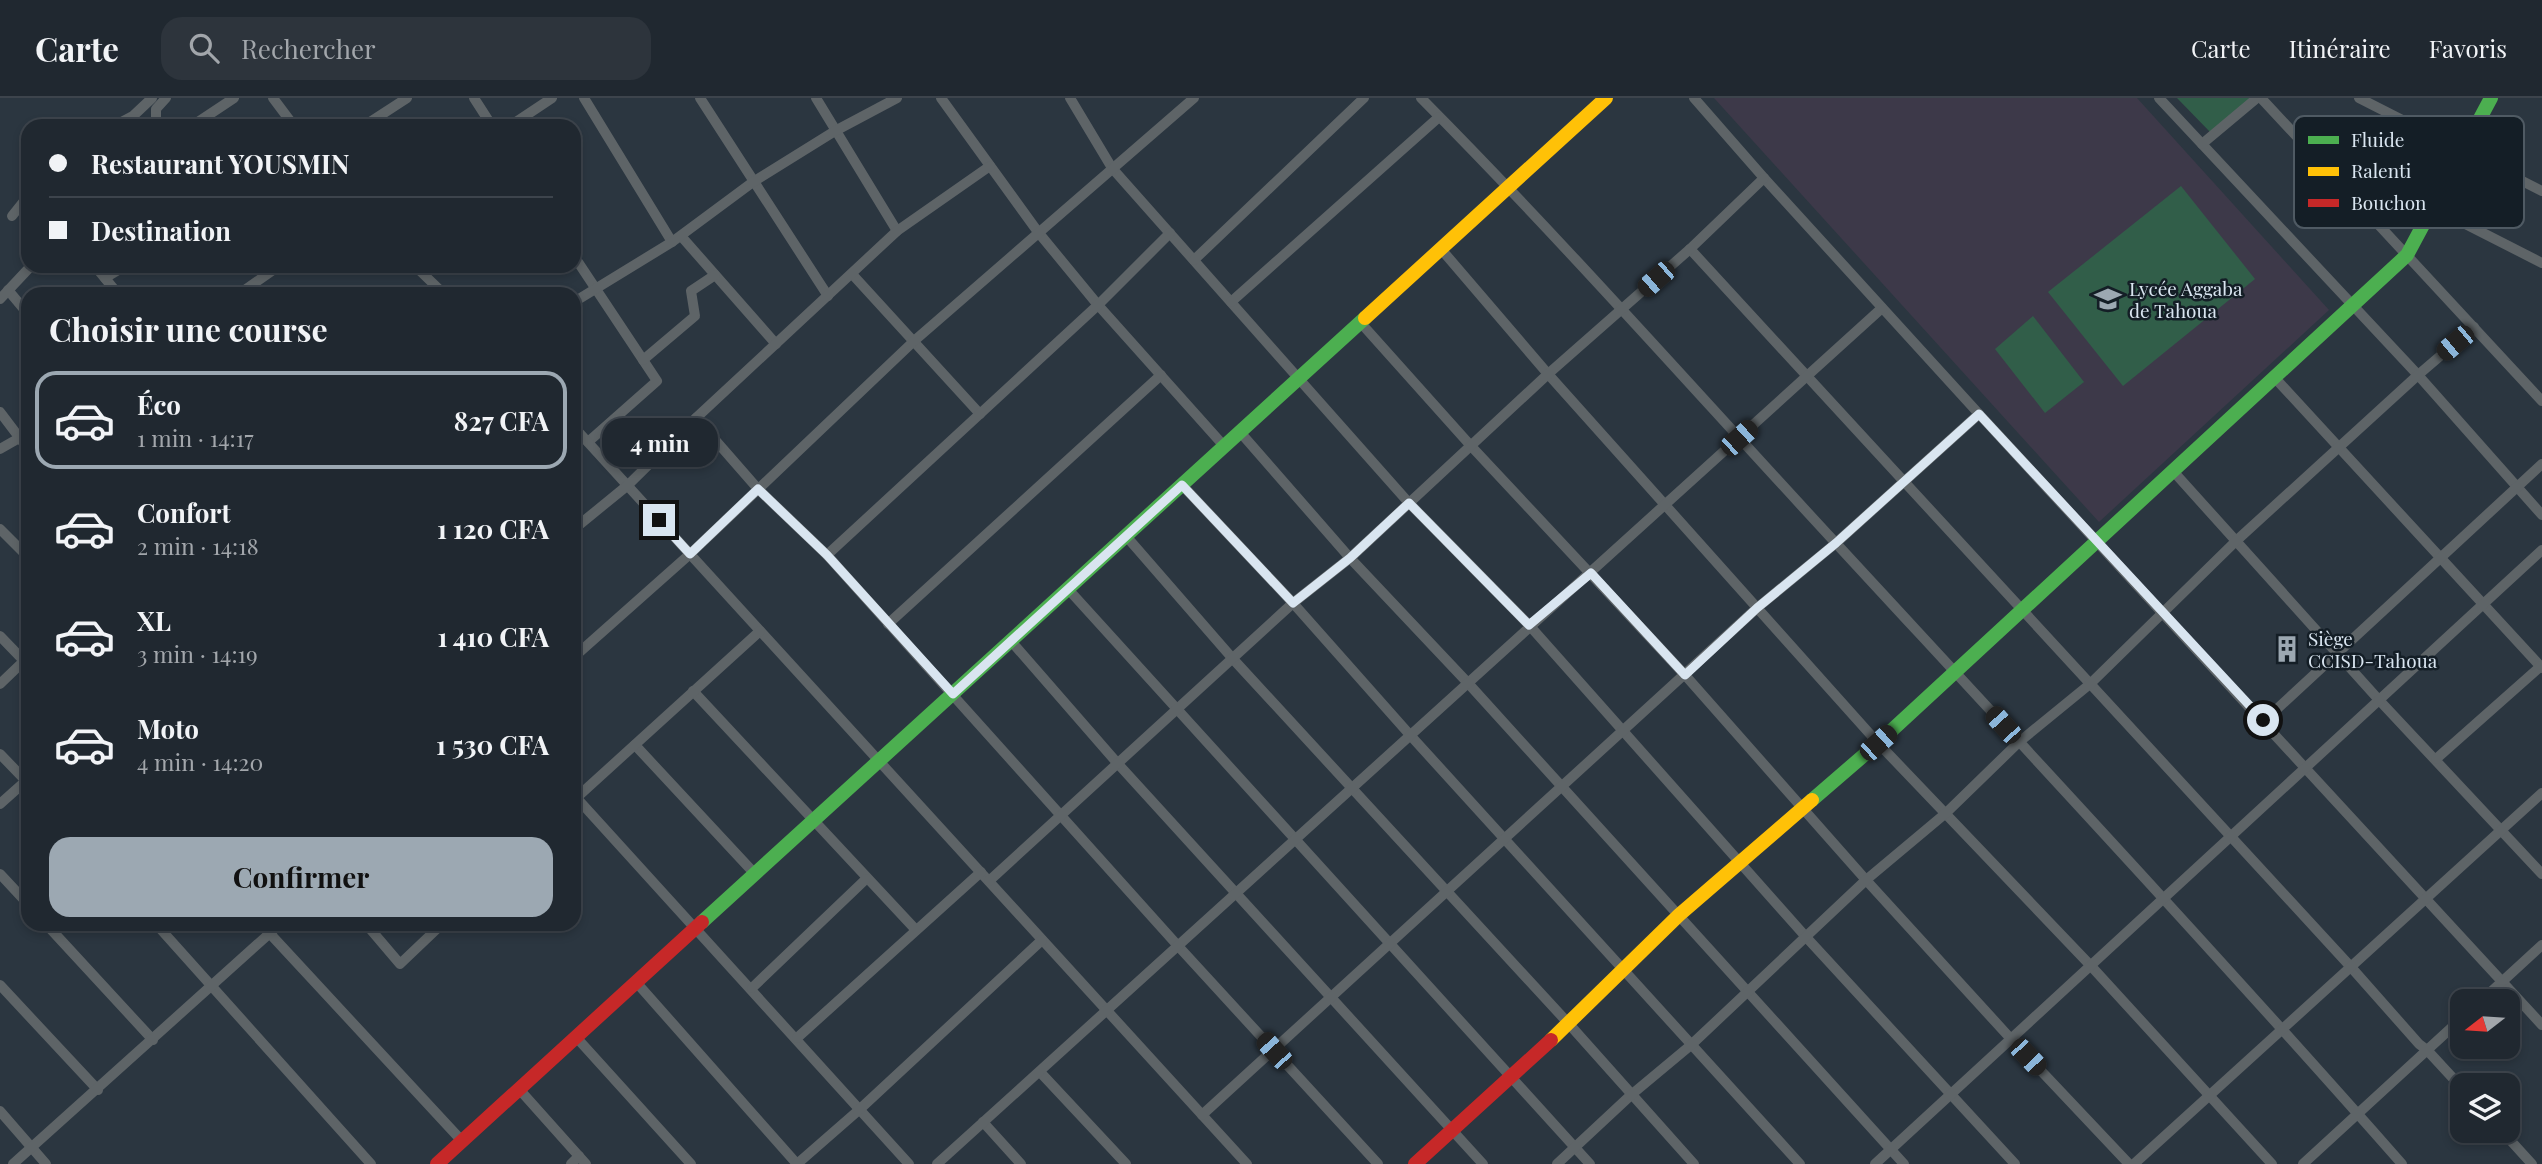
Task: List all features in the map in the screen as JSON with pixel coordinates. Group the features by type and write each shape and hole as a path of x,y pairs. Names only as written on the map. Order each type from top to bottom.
{"street":[{"path":"127,119 152,98"},
{"path":"156,119 156,109 166,98"},
{"path":"202,119 234,98"},
{"path":"273,98 289,119"},
{"path":"375,119 407,98"},
{"path":"474,98 488,119"},
{"path":"520,119 552,98"},
{"path":"584,98 676,239 715,275 776,344"},
{"path":"700,98 828,296"},
{"path":"816,98 898,231"},
{"path":"581,298 676,239 753,182 835,131 897,98"},
{"path":"941,98 1038,232 1098,305 1224,446"},
{"path":"1070,98 1112,168 1409,503 1529,625 1739,863 2015,1164"},
{"path":"1194,260 1364,98"},
{"path":"1421,98 1509,187 2283,1028 2402,1164"},
{"path":"437,1164 1606,98"},
{"path":"1694,98 1882,308 2542,1025"},
{"path":"2159,98 2418,375 2542,515"},
{"path":"2202,144 2259,98 2294,135"},
{"path":"2359,98 2394,116"},
{"path":"2481,116 2491,98"},
{"path":"581,651 690,554 914,341 1190,99"},
{"path":"1231,302 1439,117"},
{"path":"581,523 628,485 696,418 898,231 990,166"},
{"path":"989,881 1119,765 1293,603 1350,558 1548,374 1690,249 1764,178"},
{"path":"2524,182 2542,191"},
{"path":"12,216 21,205"},
{"path":"2382,228 2542,401"},
{"path":"1415,1164 1569,1024 1679,915 1878,743 2354,306 2407,255 2423,228"},
{"path":"2473,228 2542,263"},
{"path":"827,555 1098,305 1170,233"},
{"path":"1441,249 1548,374 1878,743 2091,966 2272,1164"},
{"path":"1690,249 2450,1075"},
{"path":"581,267 657,381 588,442"},
{"path":"0,299 25,273"},
{"path":"101,273 112,287"},
{"path":"105,278 113,273"},
{"path":"249,287 269,273"},
{"path":"422,273 437,287"},
{"path":"852,274 980,414"},
{"path":"643,360 695,316 691,291 715,275"},
{"path":"8,290 21,306"},
{"path":"937,1164 1108,1012 1529,625 1591,573 1882,308"},
{"path":"1360,322 1471,446 1685,675 2011,1039 2131,1164 2542,793"},
{"path":"1557,1164 1631,1095 1691,1045 1866,880 1946,813 2019,742 2090,684 2236,541 2474,327"},
{"path":"888,624 1161,375"},
{"path":"2275,378 2442,556 2541,667 2436,759"},
{"path":"0,412 21,434"},
{"path":"1202,1115 1757,608 1836,543 1979,414"},
{"path":"696,418 758,489 827,555 1378,1164"},
{"path":"1240,432 1350,558 1562,785 1904,1164"},
{"path":"581,434 1247,1164"},
{"path":"0,449 21,437"},
{"path":"2263,720 2542,464"},
{"path":"2174,471 2379,700 2542,874"},
{"path":"1182,485 1293,603 1800,1164"},
{"path":"0,529 21,550"},
{"path":"1126,536 1233,659 1694,1164"},
{"path":"1875,1164 2542,550"},
{"path":"1068,589 1590,1164"},
{"path":"581,792 760,631"},
{"path":"0,636 21,655"},
{"path":"1011,641 1119,765 1483,1164"},
{"path":"0,684 21,666"},
{"path":"693,691 916,930"},
{"path":"635,745 755,874"},
{"path":"0,754 21,775"},
{"path":"0,804 21,786"},
{"path":"581,803 752,988 909,1164"},
{"path":"797,1038 981,872"},
{"path":"0,874 21,896"},
{"path":"752,988 866,879"},
{"path":"52,931 153,1040"},
{"path":"162,931 371,1164"},
{"path":"372,931 400,964 435,931"},
{"path":"13,1164 270,933 462,1141"},
{"path":"636,982 797,1164 1042,940"},
{"path":"2494,989 2542,945"},
{"path":"0,985 98,1090"},
{"path":"2303,1164 2450,1029"},
{"path":"576,1037 691,1164"},
{"path":"1040,1072 1126,1164"},
{"path":"519,1089 579,1161"},
{"path":"0,1111 46,1164"},
{"path":"983,1122 1021,1164"},
{"path":"2513,1143 2532,1164"}],"shaded area":[{"name":"Lycée Aggaba de Tahoua","path":"1714,98 2137,98 2329,310 2099,522"}],"green space":[{"path":"2177,98 2252,98 2212,134"},
{"path":"2181,186 2255,279 2123,386 2048,292"},
{"path":"2033,316 2084,382 2045,413 1995,349"}],"traffic: fast":[{"path":"2481,116 2491,98"},
{"path":"1812,800 1878,743 2407,255 2421,228"},
{"path":"702,922 1365,318"}],"traffic: slow":[{"path":"1365,318 1606,98"},
{"path":"1551,1040 1679,915 1812,800"}],"traffic: jam":[{"path":"437,1164 702,922"},
{"path":"1415,1164 1551,1040"}],"place":[{"name":"Lycée Aggaba de Tahoua","path":"2108,299"},
{"name":"Siège CCISD-Tahoua","path":"2287,649"}],"route":[{"path":"659,520 690,554 758,489 827,555 953,694 1182,485 1293,603 1350,558 1409,503 1529,625 1591,573 1685,675 1757,608 1836,543 1979,414 2263,720"}]}
